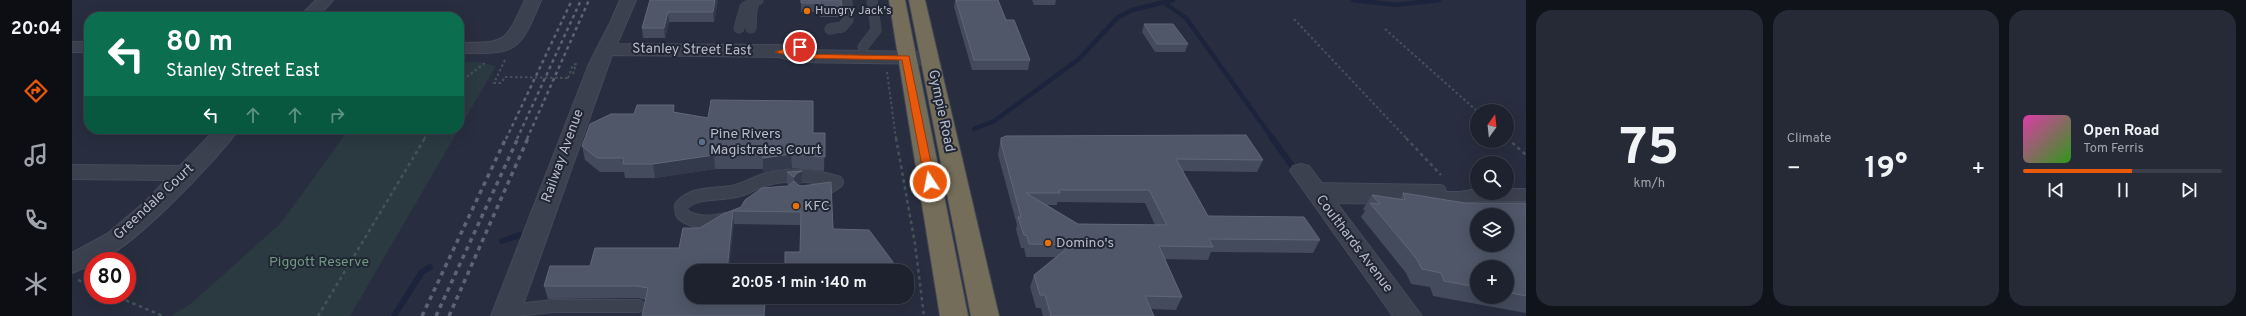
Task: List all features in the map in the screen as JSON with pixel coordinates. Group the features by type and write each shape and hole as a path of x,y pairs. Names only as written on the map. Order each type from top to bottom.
{"highway":[{"name":"Gympie Road","path":"897,0 900,57 954,316"},
{"name":"Gympie Road","path":"917,0 985,316"}],"street":[{"path":"313,12 325,0"},
{"path":"464,48 494,48 509,45 515,39 533,0"},
{"name":"Railway Avenue","path":"506,313 571,134 605,50 620,21 628,0"},
{"path":"72,47 84,47"},
{"name":"Stanley Street East","path":"779,52 800,47 863,47 900,57"},
{"name":"Stanley Street East","path":"605,50 779,52 798,56 900,57 928,52"},
{"name":"Greendale Court","path":"72,264 116,240 153,208 223,134"},
{"path":"72,172 187,173"},
{"name":"Coulthards Avenue","path":"1312,186 1408,316"}],"lane":[{"path":"739,28 742,11 756,0"},
{"path":"751,28 752,9 756,0"},
{"path":"830,28 842,27 848,20 847,2 845,0"},
{"path":"863,47 876,30 872,0"},
{"path":"738,213 723,220 696,220 685,218 682,214 682,206 688,199 694,196 734,192 766,179 792,176 814,177 837,182 823,190 804,191"},
{"path":"1312,186 1455,191 1470,194"},
{"path":"1312,186 1461,198 1470,196"},
{"path":"1514,195 1526,195"},
{"path":"506,313 553,306 638,306"}],"path":[{"path":"1294,19 1455,191"},
{"path":"1385,29 1470,105"},
{"path":"900,57 886,69 899,162 915,244 924,316"},
{"path":"464,79 484,64 489,58"},
{"path":"501,69 494,83 501,83 504,78 568,78 573,65 576,64 573,75"},
{"path":"318,316 427,134"},
{"path":"1514,144 1526,155"},
{"path":"72,278 84,283"},
{"path":"134,304 163,316"}],"green space":[{"path":"464,62 479,62 496,66 464,120"},
{"name":"Piggott Reserve","path":"345,134 456,134 350,316 172,316 193,302 281,223"}],"building":[{"path":"650,0 715,0 713,12 668,12 664,28 642,28"},
{"path":"801,0 841,0 842,7 820,7 820,3 801,3"},
{"path":"956,0 998,0 1006,20 1014,20 1030,60 974,60"},
{"path":"1144,24 1173,24 1188,44 1157,44"},
{"name":"Pine Rivers Magistrates Court","path":"711,100 813,101 813,133 825,133 825,157 791,154 763,158 763,155 714,155 653,164 623,164 624,158 597,158 582,146 590,124 611,114 634,114 637,105 674,105 673,112 708,118"},
{"path":"1246,135 1263,160 1176,159 1208,216 1304,217 1320,240 1209,239 1213,247 1159,246 1182,297 1145,296 1154,316 1051,316 1045,295 1040,295 1034,275 1071,245 1029,244 1027,236 1024,235 1018,217 1021,217 1001,143 1001,138 1006,136","holes":["1059,190 1149,190 1167,225 1078,224 1026,193 1060,193"]},
{"path":"802,171 797,173 794,177 787,172"},
{"path":"794,181 798,185 802,186 831,182 833,229 869,230 893,264 785,264 785,252 800,252 801,212 733,211 728,264 684,264 684,304 765,304 764,316 642,316 648,288 636,286 544,286 550,266 590,266 595,248 679,248 683,228 700,228 723,214 741,207 745,200 762,188 788,186"},
{"path":"1403,193 1465,203 1526,203 1526,296 1514,293 1514,260 1470,260 1470,286 1444,281 1441,273 1422,269 1416,258 1370,203 1380,204 1372,195 1405,200"}],"waterway":[{"path":"1163,2 1173,0"},
{"path":"1353,0 1396,5 1439,0"},
{"path":"974,129 994,121 1079,59 1117,18 1132,10 1163,2"},
{"path":"1163,2 1186,18 1273,139"},
{"path":"1272,138 1293,167"},
{"path":"502,241 520,235"},
{"path":"394,316 422,272 430,267"}],"railway":[{"path":"506,139 572,0"},
{"path":"517,139 581,0"},
{"path":"527,139 589,0"},
{"path":"422,316 506,138"},
{"path":"436,316 518,138"},
{"path":"449,316 528,138"}],"place":[{"name":"Hungry Jack's","path":"807,11"},
{"name":"Pine Rivers Magistrates Court","path":"702,142"},
{"name":"KFC","path":"796,206"},
{"name":"Domino's","path":"1048,243"}],"route":[{"path":"800,47 779,52 798,56 906,57 930,182"}]}
